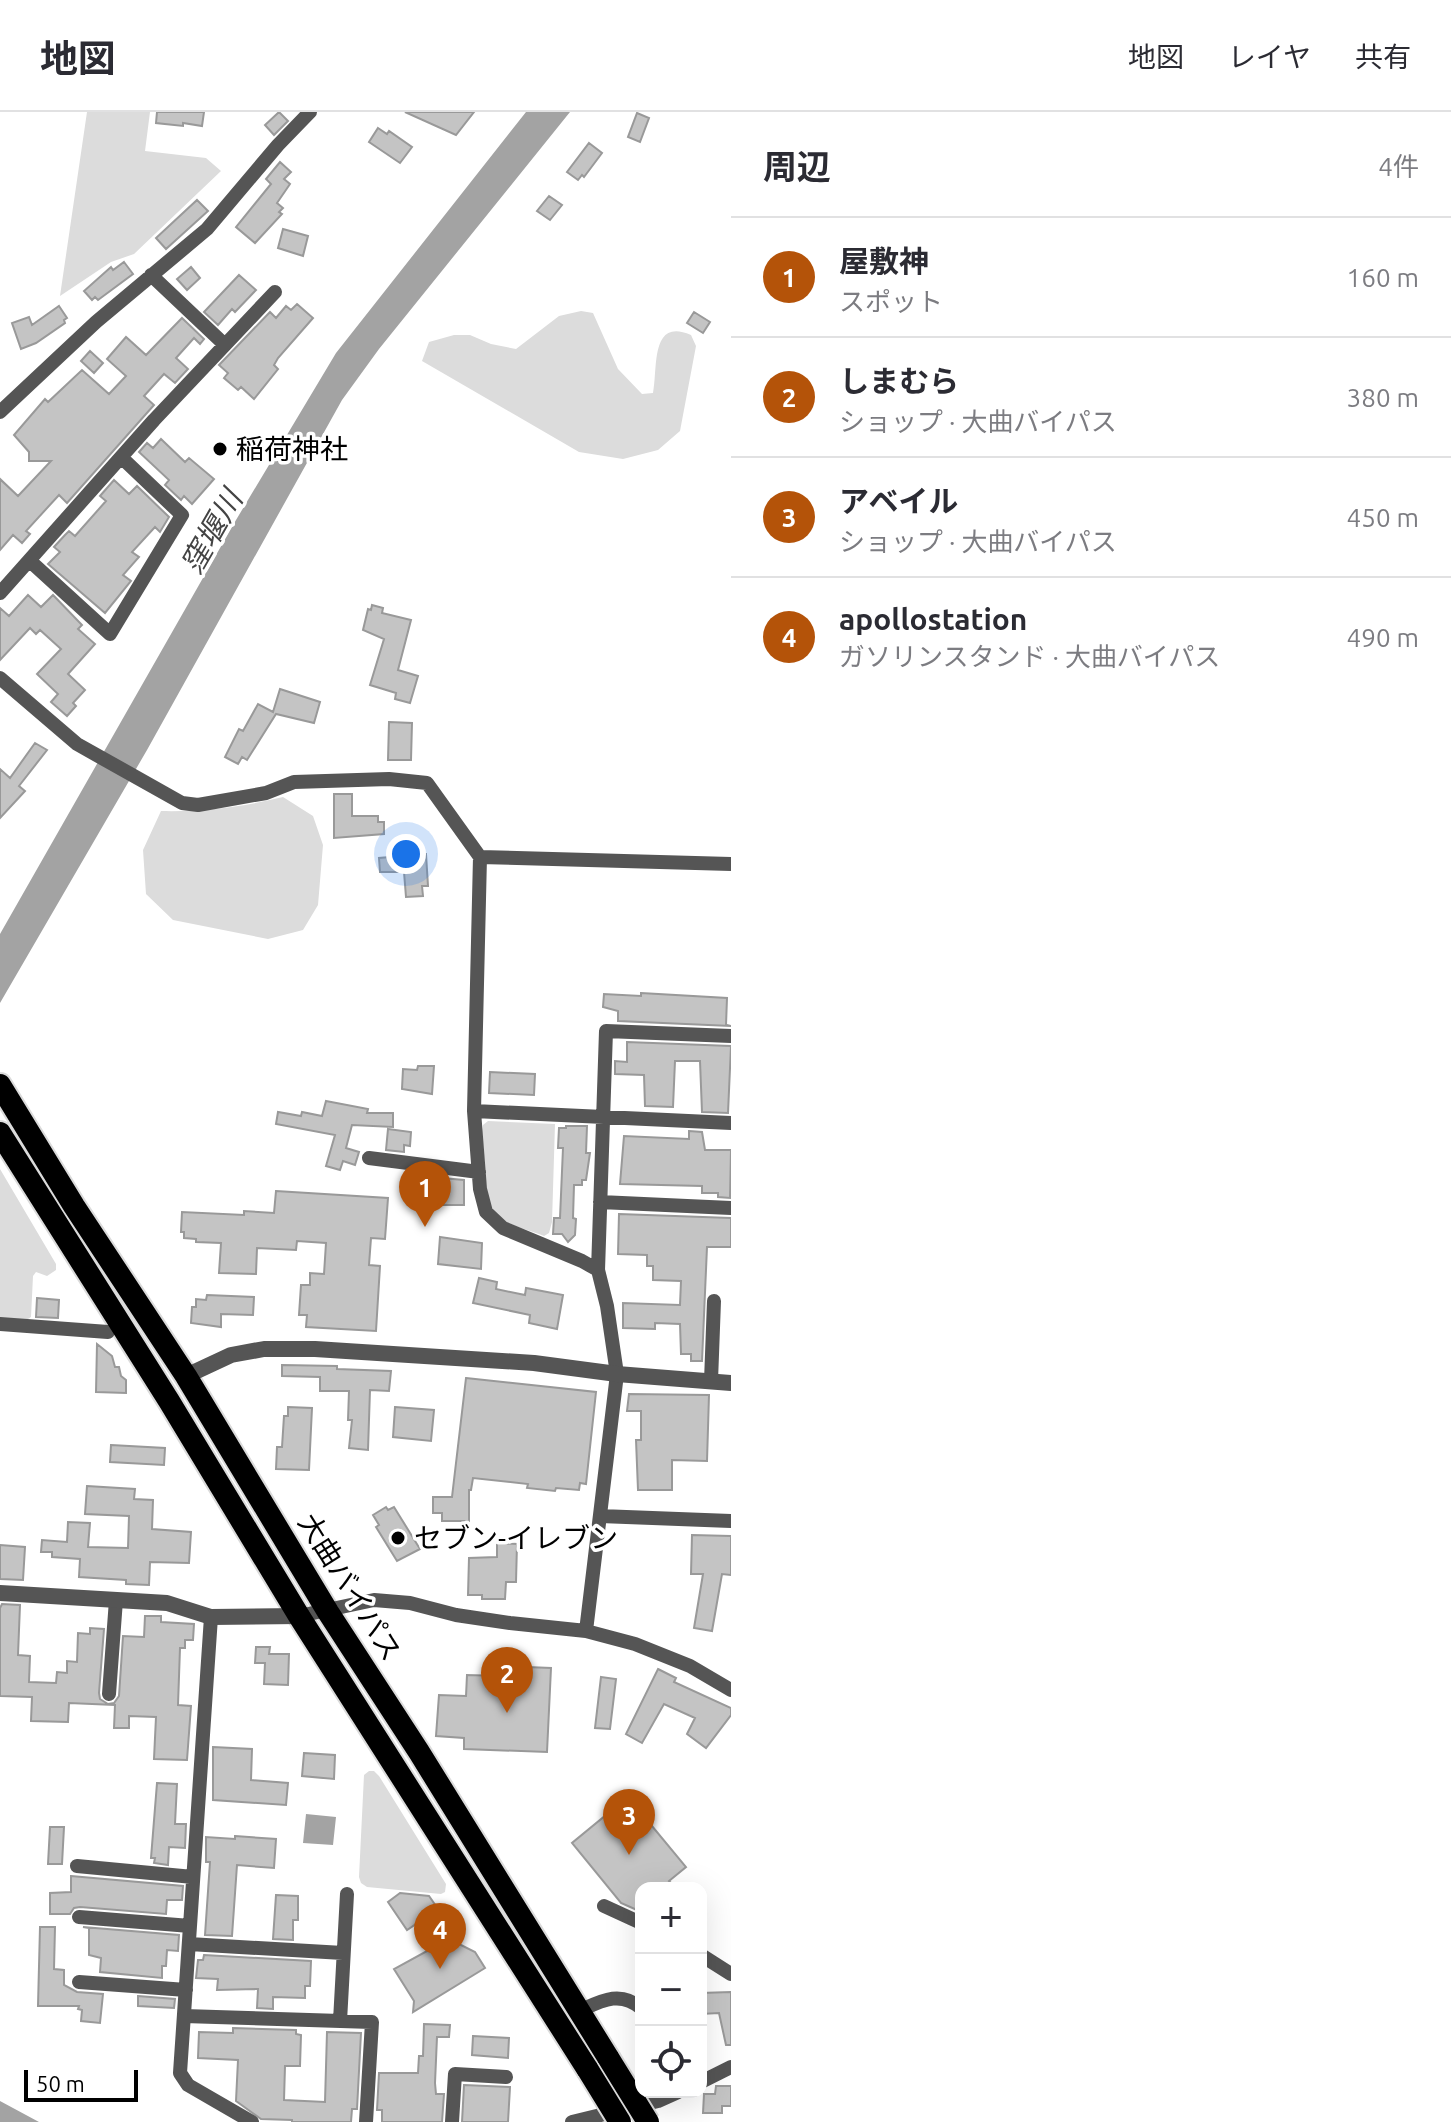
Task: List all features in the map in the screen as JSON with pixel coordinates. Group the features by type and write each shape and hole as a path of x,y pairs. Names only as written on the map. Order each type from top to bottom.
{"highway":[{"name":"大曲バイパス","path":"0,1085 74,1206 186,1376 328,1612 419,1752 648,2122"},
{"name":"大曲バイパス","path":"0,1133 169,1401 299,1616 620,2122"}],"street":[{"path":"0,412 96,322 207,229 310,112"},
{"path":"151,275 225,345"},
{"path":"0,593 121,457 275,292"},
{"path":"30,561 110,634 182,515 121,457"},
{"path":"0,678 77,744 182,803 198,805 266,793 294,782 389,779 427,783 480,857 474,1111 486,1212 503,1228 598,1270"},
{"path":"480,857 731,864"},
{"path":"586,1631 617,1374 598,1270 606,1031 731,1036"},
{"path":"474,1111 731,1123"},
{"path":"369,1158 479,1172"},
{"path":"600,1202 731,1208"},
{"path":"711,1381 714,1301"},
{"path":"0,1324 108,1332"},
{"path":"186,1376 231,1355 264,1349 315,1349 534,1363 617,1374 731,1383"},
{"path":"600,1516 731,1521"},
{"path":"0,1593 167,1603 211,1617 299,1616 374,1600 410,1603 456,1615 586,1631 635,1644 690,1666 731,1690"},
{"path":"109,1694 116,1600"},
{"path":"211,1617 180,2073 188,2085 252,2122"},
{"path":"77,1866 193,1877"},
{"path":"340,2021 347,1894"},
{"path":"604,1906 635,1920"},
{"path":"79,1917 190,1926"},
{"path":"189,1944 343,1953"},
{"path":"707,1959 731,1974"},
{"path":"79,1982 186,1990"},
{"path":"579,2011 616,1997 626,1998 635,2004"},
{"path":"184,2016 372,2022 366,2122"},
{"path":"707,2079 731,2067"},
{"path":"452,2122 455,2074 506,2077"},
{"path":"572,2122 665,2098"}],"shaded area":[{"path":"87,112 150,112 145,151 206,158 221,171 134,254 111,262 60,296"},
{"path":"526,112 570,112 379,349 342,400 147,750 0,1003 0,934 236,520 336,353"},
{"path":"581,311 593,313 618,369 642,394 653,393 656,359 662,339 668,333 678,331 691,335 696,346 680,431 658,450 623,459 579,452 422,361 429,342 454,335 470,335 491,344 516,349 559,316"},
{"path":"283,797 313,816 323,845 318,905 303,930 268,939 173,920 146,894 143,850 161,811 222,808"},
{"path":"488,1121 555,1124 552,1222 549,1233 544,1236 506,1222 488,1206 482,1132 483,1125"},
{"path":"0,1169 56,1264 56,1270 47,1276 36,1272 33,1276 31,1317 25,1321 0,1319"},
{"path":"369,1771 379,1776 446,1884 445,1892 367,1887 361,1883 364,1775"},
{"path":"306,1814 336,1817 333,1845 303,1843"},
{"path":"0,2101 39,2122 0,2122"}],"building":[{"path":"157,112 204,112 202,126 156,123"},
{"path":"279,112 288,121 274,135 265,125"},
{"path":"405,112 474,112 456,135"},
{"path":"637,113 649,118 640,142 628,137"},
{"path":"378,128 387,134 389,131 412,147 400,163 369,142"},
{"path":"589,143 602,153 584,177 582,175 578,180 567,172"},
{"path":"280,162 291,172 284,179 290,184 277,203 283,208 279,212 282,214 255,243 236,227 271,184 266,179"},
{"path":"549,196 562,205 550,220 537,211"},
{"path":"197,200 208,211 166,249 156,238"},
{"path":"283,229 308,236 303,256 278,248"},
{"path":"124,262 133,274 98,300 95,297 92,300 84,291 111,267 113,270"},
{"path":"191,267 200,278 187,290 177,279"},
{"path":"239,275 256,290 218,325 204,312"},
{"path":"297,304 313,318 278,358 274,365 278,369 254,399 241,387 238,390 224,378 228,373 219,365 270,312 276,318 286,306 291,310"},
{"path":"59,306 67,318 65,323 36,343 21,349 12,323 29,317 32,325"},
{"path":"694,312 710,322 703,333 687,323"},
{"path":"182,318 204,339 200,344 194,338 176,358 188,369 175,383 164,374 144,396 154,405 67,503 59,495 26,531 30,534 22,543 13,535 0,550 0,479 18,496 51,461 29,461 29,452 14,435 45,399 48,402 82,370 109,394 126,376 107,359 126,337 146,355"},
{"path":"90,351 103,363 94,373 81,361"},
{"path":"161,439 185,462 189,458 214,479 192,504 184,496 181,500 165,485 169,480 139,452 147,443 153,448"},
{"path":"114,480 129,494 137,486 169,517 160,532 155,527 132,552 139,557 123,575 131,581 105,613 48,564 60,552 54,547 65,535 69,531 75,536 106,501 100,496"},
{"path":"28,595 41,607 53,595 82,625 78,629 95,644 68,674 85,690 73,703 76,706 67,716 51,702 58,694 37,674 61,649 40,630 36,634 30,628 0,660 0,608 9,616"},
{"path":"372,605 383,608 382,613 411,620 398,670 418,676 410,703 395,699 396,693 370,685 384,639 363,630 368,609 371,610"},
{"path":"280,689 320,702 314,723 276,714 247,760 242,757 238,764 225,757 239,729 243,731 258,704 273,712"},
{"path":"389,722 412,723 411,760 388,760"},
{"path":"35,743 47,750 19,786 25,791 0,818 0,769 10,778"},
{"path":"334,794 352,794 352,816 378,816 378,822 384,822 384,834 334,838"},
{"path":"426,854 428,886 422,886 423,896 406,897 404,872 380,872 379,858"},
{"path":"641,993 727,998 726,1025 731,1026 618,1021 618,1011 603,1007 604,994 641,996"},
{"path":"627,1042 731,1046 728,1113 702,1112 700,1061 675,1061 673,1107 645,1106 644,1075 615,1074 615,1061 627,1062"},
{"path":"418,1066 434,1066 432,1094 402,1089 403,1069 417,1070"},
{"path":"490,1072 535,1074 534,1095 489,1093"},
{"path":"326,1101 368,1109 367,1113 393,1113 393,1127 352,1125 346,1148 359,1152 355,1165 343,1161 340,1170 326,1166 335,1135 276,1124 278,1112 322,1116"},
{"path":"587,1126 586,1153 590,1153 586,1180 582,1180 582,1185 574,1185 575,1235 568,1242 562,1234 553,1234 554,1218 560,1218 563,1148 558,1148 559,1128"},
{"path":"388,1129 411,1132 410,1146 404,1145 404,1152 386,1150"},
{"path":"689,1131 702,1132 705,1150 731,1150 730,1198 718,1197 718,1193 702,1193 702,1186 620,1184 624,1136 689,1139"},
{"path":"430,1177 464,1180 464,1205 430,1205"},
{"path":"276,1191 388,1198 385,1239 371,1238 369,1265 380,1266 376,1331 306,1327 307,1315 299,1315 301,1285 310,1285 310,1273 324,1274 326,1243 297,1241 296,1250 257,1248 256,1274 219,1273 221,1243 196,1242 196,1239 184,1238 184,1232 181,1232 182,1212 274,1213"},
{"path":"619,1214 731,1218 731,1247 707,1247 702,1361 691,1361 691,1354 681,1354 680,1324 655,1323 655,1329 623,1328 623,1303 680,1305 681,1281 653,1280 653,1266 647,1266 647,1255 618,1254"},
{"path":"440,1237 482,1243 481,1269 438,1264"},
{"path":"479,1278 497,1282 496,1289 525,1295 526,1288 563,1295 557,1329 529,1323 530,1315 473,1303"},
{"path":"207,1295 254,1297 253,1315 221,1314 221,1327 191,1323 196,1299 206,1300"},
{"path":"37,1298 59,1300 58,1318 36,1317"},
{"path":"97,1344 112,1356 115,1367 119,1367 121,1376 126,1380 126,1393 96,1392"},
{"path":"282,1365 391,1371 389,1391 370,1390 368,1450 349,1448 352,1420 348,1420 349,1391 320,1391 320,1377 282,1376"},
{"path":"466,1378 596,1392 586,1484 580,1483 579,1490 556,1488 555,1491 527,1488 528,1484 473,1478 469,1490 469,1521 442,1521 442,1513 433,1513 433,1497 452,1497"},
{"path":"629,1394 709,1395 707,1461 672,1460 672,1490 638,1490 636,1440 641,1440 641,1411 627,1411"},
{"path":"288,1407 312,1408 309,1470 276,1469 277,1447 282,1447 284,1416 288,1416"},
{"path":"395,1407 434,1410 431,1441 393,1437"},
{"path":"111,1445 165,1448 164,1465 110,1462"},
{"path":"87,1486 135,1489 134,1499 153,1500 152,1529 191,1532 189,1563 150,1562 149,1585 126,1584 126,1580 79,1577 80,1559 52,1557 52,1552 41,1552 42,1540 67,1542 68,1522 90,1523 88,1547 128,1548 129,1516 85,1514"},
{"name":"セブン-イレブン","path":"386,1507 388,1510 394,1507 420,1549 397,1561 376,1527 379,1525 373,1515"},
{"path":"692,1535 731,1536 731,1575 722,1574 712,1631 694,1628 703,1574 691,1574"},
{"path":"497,1543 517,1544 516,1582 506,1582 505,1599 482,1599 482,1595 468,1595 469,1558 497,1557"},
{"path":"0,1545 25,1547 23,1580 0,1579"},
{"path":"2,1604 20,1605 18,1655 30,1656 29,1682 56,1683 57,1672 67,1673 67,1661 77,1662 78,1633 90,1634 90,1628 104,1629 99,1693 100,1699 108,1704 114,1703 119,1696 123,1636 144,1637 145,1616 161,1616 161,1622 194,1624 193,1640 185,1640 185,1648 180,1648 178,1705 191,1706 187,1760 154,1759 156,1717 129,1716 129,1728 114,1728 115,1705 69,1703 68,1722 31,1721 32,1697 0,1696"},
{"path":"256,1647 270,1647 269,1654 289,1654 288,1685 264,1684 265,1663 255,1663"},
{"path":"502,1666 551,1668 547,1752 464,1749 464,1738 436,1736 439,1695 466,1696 467,1675 502,1676"},
{"path":"658,1669 676,1678 674,1682 731,1708 731,1715 706,1748 687,1734 695,1718 664,1704 642,1743 626,1734"},
{"path":"601,1677 616,1679 610,1729 595,1728"},
{"path":"213,1747 252,1749 251,1780 288,1783 286,1805 213,1800"},
{"path":"304,1753 335,1755 334,1779 302,1776"},
{"path":"157,1783 177,1784 175,1824 186,1824 185,1848 169,1847 168,1865 154,1863 155,1858 151,1858"},
{"path":"628,1797 686,1867 670,1882 635,1882 635,1909 621,1903 572,1843"},
{"path":"50,1827 64,1827 62,1864 48,1864"},
{"path":"235,1836 276,1839 274,1868 237,1865 232,1936 205,1935 210,1862 206,1862 206,1837 235,1839"},
{"path":"71,1876 183,1886 182,1900 167,1900 166,1914 80,1907 74,1908 70,1914 50,1914 50,1893 71,1892"},
{"path":"400,1893 429,1896 438,1909 407,1930 388,1902"},
{"path":"276,1895 298,1896 298,1920 293,1920 293,1940 273,1939"},
{"path":"40,1927 55,1927 54,1969 64,1970 64,1985 77,1992 103,1994 100,2023 81,2021 82,2010 78,2009 79,2006 38,2006"},
{"path":"83,1927 179,1935 178,1951 167,1950 162,1978 100,1972 101,1958 89,1955 89,1928"},
{"path":"449,1939 475,1952 485,1968 413,2012 414,2001 394,1969"},
{"path":"204,1955 311,1961 310,1986 305,1986 305,1998 273,1997 273,2009 257,2008 258,1989 217,1990 218,1979 196,1978 198,1960 203,1960"},
{"path":"731,1992 731,2045 726,2045 719,2013 707,2014 707,1993"},
{"path":"138,1996 175,1999 174,2008 138,2006"},
{"path":"424,2024 450,2025 449,2037 437,2037 435,2083 436,2094 444,2094 442,2122 382,2122 382,2110 377,2110 379,2073 418,2073 419,2056 423,2056"},
{"path":"233,2028 296,2030 296,2034 301,2035 300,2066 285,2066 284,2100 325,2102 327,2032 361,2033 357,2109 352,2109 351,2122 261,2119 236,2101 238,2060 198,2058 199,2032 233,2033"},
{"path":"473,2036 509,2038 508,2058 472,2055"},
{"path":"464,2085 510,2087 508,2122 462,2122"},
{"path":"716,2086 731,2086 731,2106 722,2106 722,2113 703,2113 704,2098 707,2098 707,2094 715,2094"}],"place":[{"name":"稲荷神社","path":"220,449"},
{"name":"屋敷神","path":"425,1227"},
{"name":"セブン-イレブン","path":"398,1538"},
{"name":"しまむら","path":"507,1713"},
{"name":"アベイル","path":"629,1855"},
{"name":"apollostation","path":"440,1969"}],"water label":[{"name":"窪堰川","path":"212,532"}]}
